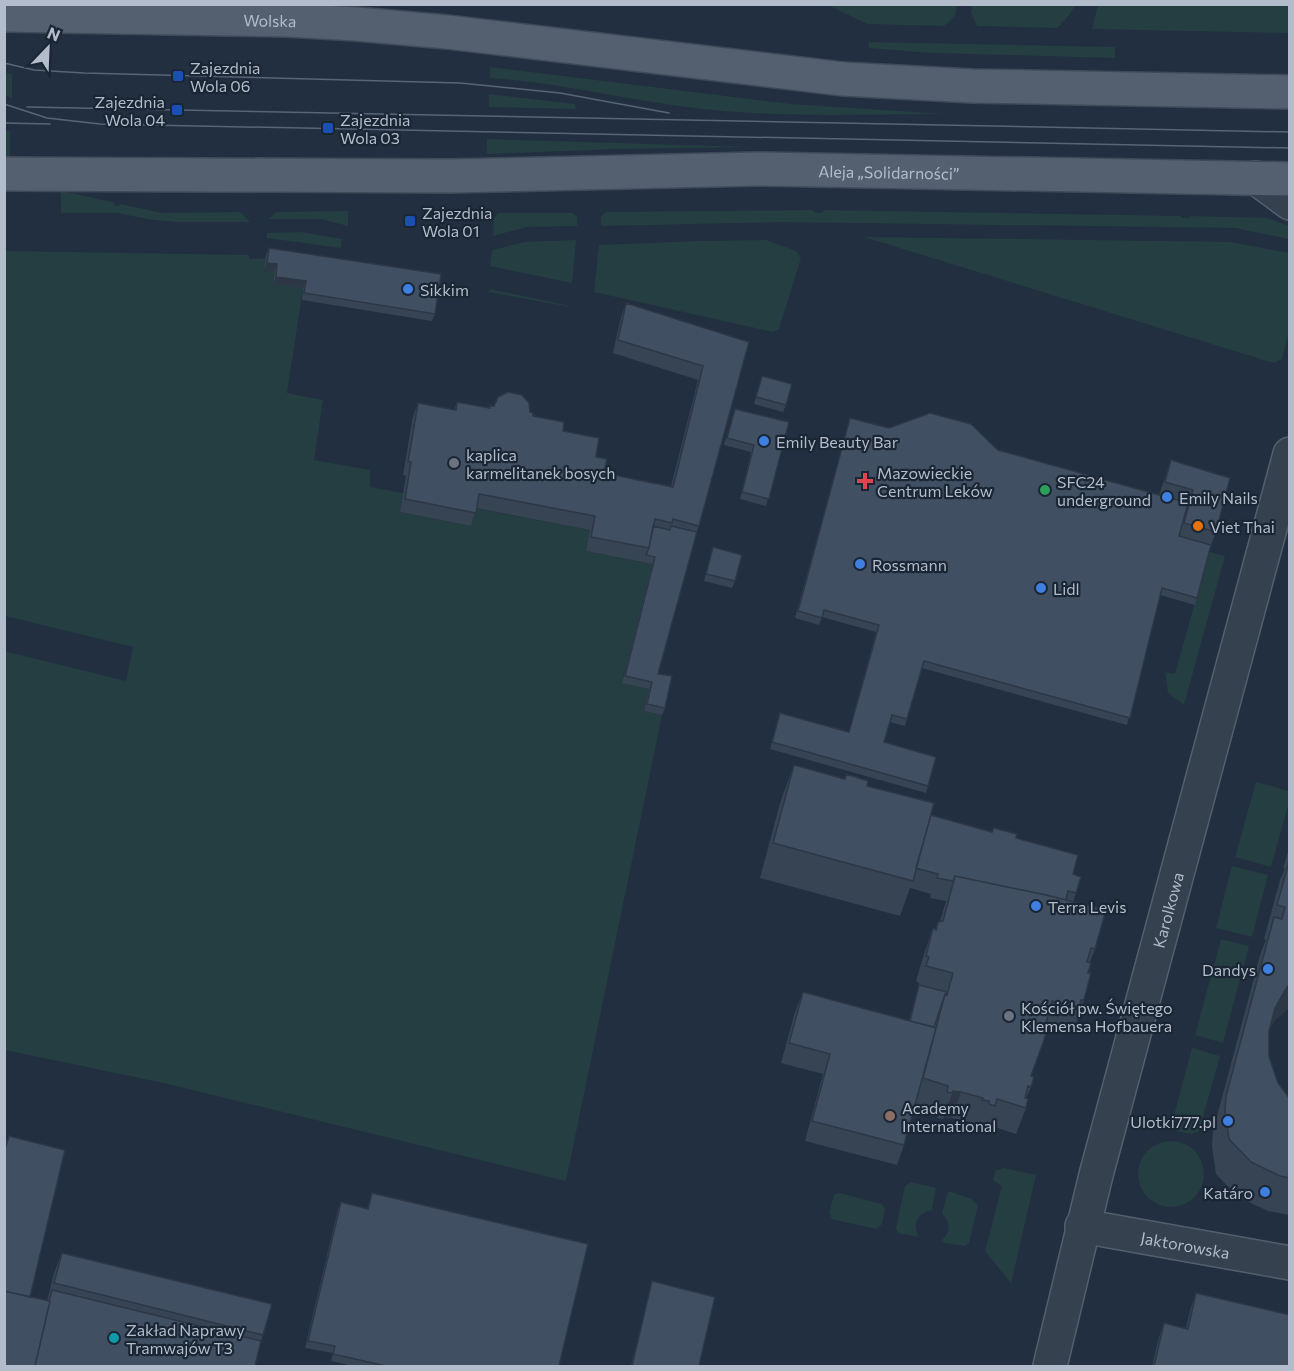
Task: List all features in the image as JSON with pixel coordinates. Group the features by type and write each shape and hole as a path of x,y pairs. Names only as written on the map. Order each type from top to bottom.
{"main road":[{"name":"Wolska","path":"7,14 286,20 399,28 843,79 972,86 1290,92"},
{"name":"Aleja „Solidarności”","path":"4,174 411,176 769,169 1290,179"}],"street":[{"path":"1256,178 1290,203"},
{"name":"Karolkowa","path":"1050,1366 1082,1226 1290,454"},
{"name":"Jaktorowska","path":"1082,1226 1290,1263"}],"green space":[{"path":"972,4 1076,5 1057,28 977,26 971,13"},
{"path":"828,5 957,5 955,16 944,26 867,24"},
{"path":"1098,5 1289,5 1289,33 1092,29"},
{"path":"869,42 1115,47 1115,58 931,53 869,48"},
{"path":"490,67 791,104 945,114 794,115 703,109 517,80 490,78"},
{"path":"4,72 12,74 12,98 5,95"},
{"path":"489,94 575,104 576,109 489,107"},
{"path":"5,131 10,131 10,157 5,157"},
{"path":"487,139 750,147 487,154"},
{"path":"61,191 113,202 115,206 121,204 162,213 240,212 250,222 175,222 117,213 61,213"},
{"path":"812,210 821,213 824,210 1267,218 1289,226 1289,239 1235,228 782,222 601,226 601,216 606,212"},
{"path":"348,211 348,226 321,219 269,219 276,212"},
{"path":"498,213 573,213 577,217 577,226 527,227 493,236 494,218"},
{"path":"301,232 342,239 341,248 267,238 267,233"},
{"path":"864,237 1231,242 1289,253 1289,331 1282,359 1274,363"},
{"path":"576,240 572,283 490,266 492,250 525,242"},
{"path":"766,240 796,251 801,258 779,329 773,332 594,292 599,245"},
{"path":"5,251 249,255 249,259 266,258 264,270 275,271 303,288 287,393 323,400 314,460 370,470 370,487 403,493 400,512 470,526 474,508 590,530 586,551 652,564 622,682 649,689 644,711 662,715 566,1181 168,1084 5,1050 4,651 126,681 133,647 5,616"},
{"path":"490,289 570,306 571,307 488,292"},
{"path":"1209,552 1225,556 1184,705 1168,693 1165,672 1175,674"},
{"path":"1256,782 1289,791 1289,802 1271,867 1235,857"},
{"path":"1232,866 1268,875 1252,937 1216,928"},
{"path":"1221,939 1249,946 1223,1043 1195,1035"},
{"path":"1192,1048 1220,1056 1199,1131 1191,1134 1177,1131 1172,1123"},
{"path":"1171,1141 1184,1144 1194,1151 1201,1161 1204,1174 1201,1187 1194,1197 1184,1204 1171,1207 1158,1204 1148,1197 1141,1187 1138,1174 1141,1161 1148,1151 1158,1144"},
{"path":"1004,1168 1036,1175 1011,1283 985,1251 1002,1186 993,1180 995,1171"},
{"path":"911,1182 936,1188 932,1210 919,1216 917,1220 916,1228 919,1237 898,1233 896,1228 905,1186"},
{"path":"948,1191 972,1199 978,1205 969,1243 965,1246 944,1243 942,1240 947,1234 948,1227 947,1220 942,1214"},
{"path":"839,1193 882,1204 885,1209 882,1224 876,1229 832,1219 829,1213 834,1195"}],"building":[{"path":"269,248 441,274 435,314 304,293 306,281 276,277 277,264 267,263"},
{"path":"626,303 749,342 699,526 673,519 672,523 655,519 649,548 591,537 595,516 479,494 476,513 405,499 411,462 408,462 418,403 456,410 457,402 490,408 490,405 494,406 498,397 508,392 522,395 529,403 533,416 564,422 563,431 599,438 596,457 607,459 604,473 673,487 703,366 618,340"},
{"path":"762,376 792,384 786,405 756,397"},
{"path":"735,409 789,422 769,499 742,492 754,445 727,438"},
{"path":"930,413 971,424 998,450 1188,503 1179,536 1211,545 1197,598 1162,588 1130,718 924,661 907,719 892,715 884,742 936,757 928,786 772,742 780,713 849,732 879,625 824,610 822,618 798,611 850,418 889,428"},
{"path":"1171,460 1230,478 1216,532 1184,523 1193,490 1165,482"},
{"path":"653,526 670,530 671,526 697,532 658,674 672,676 665,708 647,704 652,682 625,676 655,557 646,555"},
{"path":"713,547 742,555 735,581 706,574"},
{"path":"794,765 845,779 846,774 868,781 867,786 934,803 913,881 773,843"},
{"path":"931,815 992,832 994,828 1017,834 1016,838 1078,855 1073,874 1081,877 1076,893 1068,891 1066,900 955,876 953,881 937,878 938,874 916,868"},
{"path":"1290,858 1290,984 1275,1008 1269,1031 1269,1056 1278,1083 1290,1099 1290,1178 1280,1176 1251,1162 1229,1139 1225,1111 1226,1096 1274,917 1282,919 1285,907 1277,905"},
{"name":"Kościół pw. Świętego Klemensa Hofbauera","path":"955,876 1106,910 1095,949 1091,948 1087,962 1091,963 1088,973 1091,973 1084,1000 1081,1000 1079,1009 1052,1001 1044,1040 1031,1076 1034,1077 1031,1087 1028,1086 1025,1098 1028,1099 1026,1108 997,1099 995,1106 989,1104 989,1101 982,1100 983,1098 961,1092 947,1092 948,1086 923,1078 945,994 947,995 953,973 926,966 929,957 926,956 933,928 936,930 938,922 943,921"},
{"path":"919,985 947,992 934,1027 910,1021"},
{"path":"803,992 936,1028 904,1145 812,1121 830,1054 789,1043"},
{"path":"9,1136 65,1150 30,1297 4,1291 4,1153"},
{"path":"372,1193 588,1244 559,1366 386,1366 333,1354 335,1346 308,1341 341,1202 368,1209"},
{"path":"62,1253 272,1304 263,1335 54,1283"},
{"path":"652,1281 715,1297 699,1366 632,1366"},
{"name":"Zakład Naprawy Tramwajów T3","path":"52,1290 261,1341 255,1366 35,1366"},
{"path":"4,1291 50,1301 35,1366 4,1366"},
{"path":"1196,1293 1290,1315 1290,1366 1154,1366 1164,1323 1188,1329"}],"tram line":[{"path":"4,63 34,70 84,73 460,83 560,93 669,113"},
{"path":"4,104 47,118 100,124 1290,148"},
{"path":"27,107 1290,132"},
{"path":"4,123 50,124"}],"place":[{"name":"Zajezdnia Wola 06","path":"178,76"},
{"name":"Zajezdnia Wola 04","path":"177,110"},
{"name":"Zajezdnia Wola 03","path":"328,128"},
{"name":"Zajezdnia Wola 01","path":"410,221"},
{"name":"Sikkim","path":"408,289"},
{"name":"Emily Beauty Bar","path":"764,441"},
{"name":"kaplica karmelitanek bosych","path":"454,463"},
{"name":"Mazowieckie Centrum Leków","path":"865,481"},
{"name":"SFC24 underground","path":"1045,490"},
{"name":"Emily Nails","path":"1167,497"},
{"name":"Viet Thai","path":"1198,526"},
{"name":"Rossmann","path":"860,564"},
{"name":"Lidl","path":"1041,588"},
{"name":"Terra Levis","path":"1036,906"},
{"name":"Dandys","path":"1268,969"},
{"name":"Kościół pw. Świętego Klemensa Hofbauera","path":"1009,1016"},
{"name":"Academy International","path":"890,1116"},
{"name":"Ulotki777.pl","path":"1228,1121"},
{"name":"Katáro","path":"1265,1192"},
{"name":"Zakład Naprawy Tramwajów T3","path":"114,1338"}]}
